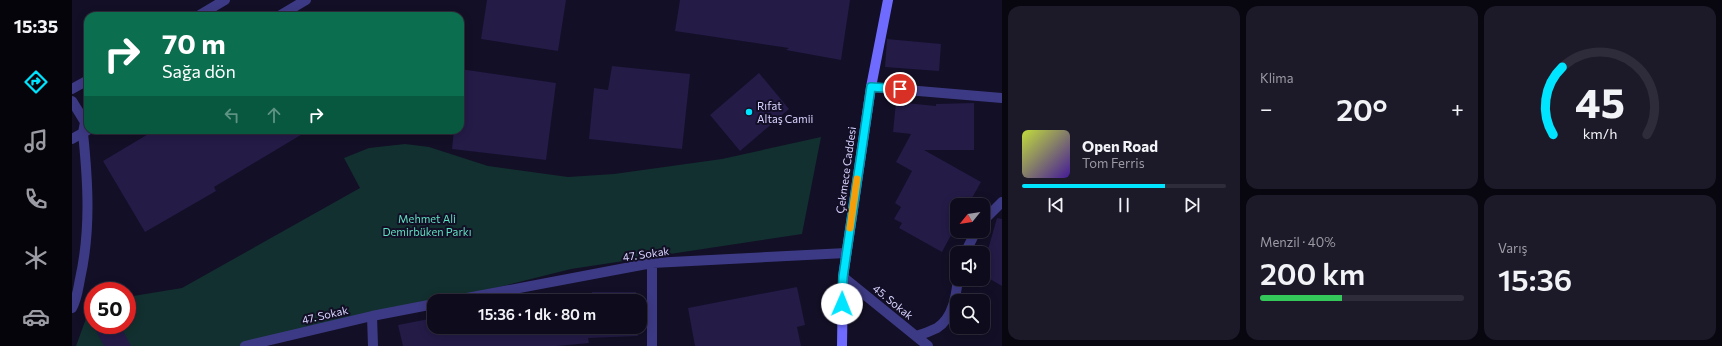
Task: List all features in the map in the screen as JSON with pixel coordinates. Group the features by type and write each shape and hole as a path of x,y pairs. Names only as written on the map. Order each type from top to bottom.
{"main road":[{"name":"Çekmece Caddesi","path":"842,346 843,277 846,252 871,87 888,0"}],"street":[{"path":"205,12 225,0"},
{"path":"286,12 306,0"},
{"path":"72,89 84,82"},
{"path":"871,87 1002,98"},
{"path":"72,101 84,120"},
{"path":"72,139 84,132"},
{"path":"72,308 75,302 84,266 88,226 86,134"},
{"path":"990,214 1002,202"},
{"name":"47. Sokak","path":"489,294 652,263 846,252"},
{"path":"652,263 652,346"},
{"name":"45. Sokak","path":"843,277 928,346"},
{"path":"916,336 938,327 949,316 956,295 957,286"},
{"name":"47. Sokak","path":"245,346 372,316 427,305"},
{"path":"372,316 373,346"}],"green space":[{"name":"Mehmet Ali Demirbüken Parkı","path":"821,137 802,234 571,269 472,294 427,294 427,303 265,346 76,346 84,324 84,334 136,334 136,296 182,288 360,188 344,158 369,148 405,144 429,147 488,166 568,177 614,174 722,159"}],"building":[{"path":"487,0 566,0 558,51 481,39"},
{"path":"680,0 850,0 841,60 786,50 789,48 675,31"},
{"path":"887,39 941,44 939,71 885,67"},
{"path":"612,66 690,74 682,149 589,139 594,88 608,90"},
{"path":"464,70 556,83 546,160 452,149 454,134 464,134"},
{"name":"Rıfat Altaş Camii","path":"759,73 789,109 740,151 710,115"},
{"path":"896,102 936,106 936,104 974,103 974,150 924,150 981,182 972,198 950,198 950,237 942,252 899,228 902,223 894,219 901,207 895,203 912,171 896,162 911,134 893,132"},
{"path":"148,134 302,134 214,187 216,191 145,232 103,161"},
{"path":"997,218 1002,219 1002,286 990,279 989,246"},
{"path":"797,287 805,325 797,327 801,346 695,346 688,308"},
{"path":"592,292 636,292 636,294 592,294"},
{"path":"427,319 427,334 638,334 638,336 588,338 589,343 557,346 403,346 398,325"},
{"path":"98,334 125,334 131,346 104,346"}],"slow traffic":[{"path":"850,228 857,179"}],"place":[{"name":"Rıfat Altaş Camii","path":"749,112"}],"route":[{"path":"842,304 843,277 871,87 900,89"}]}
